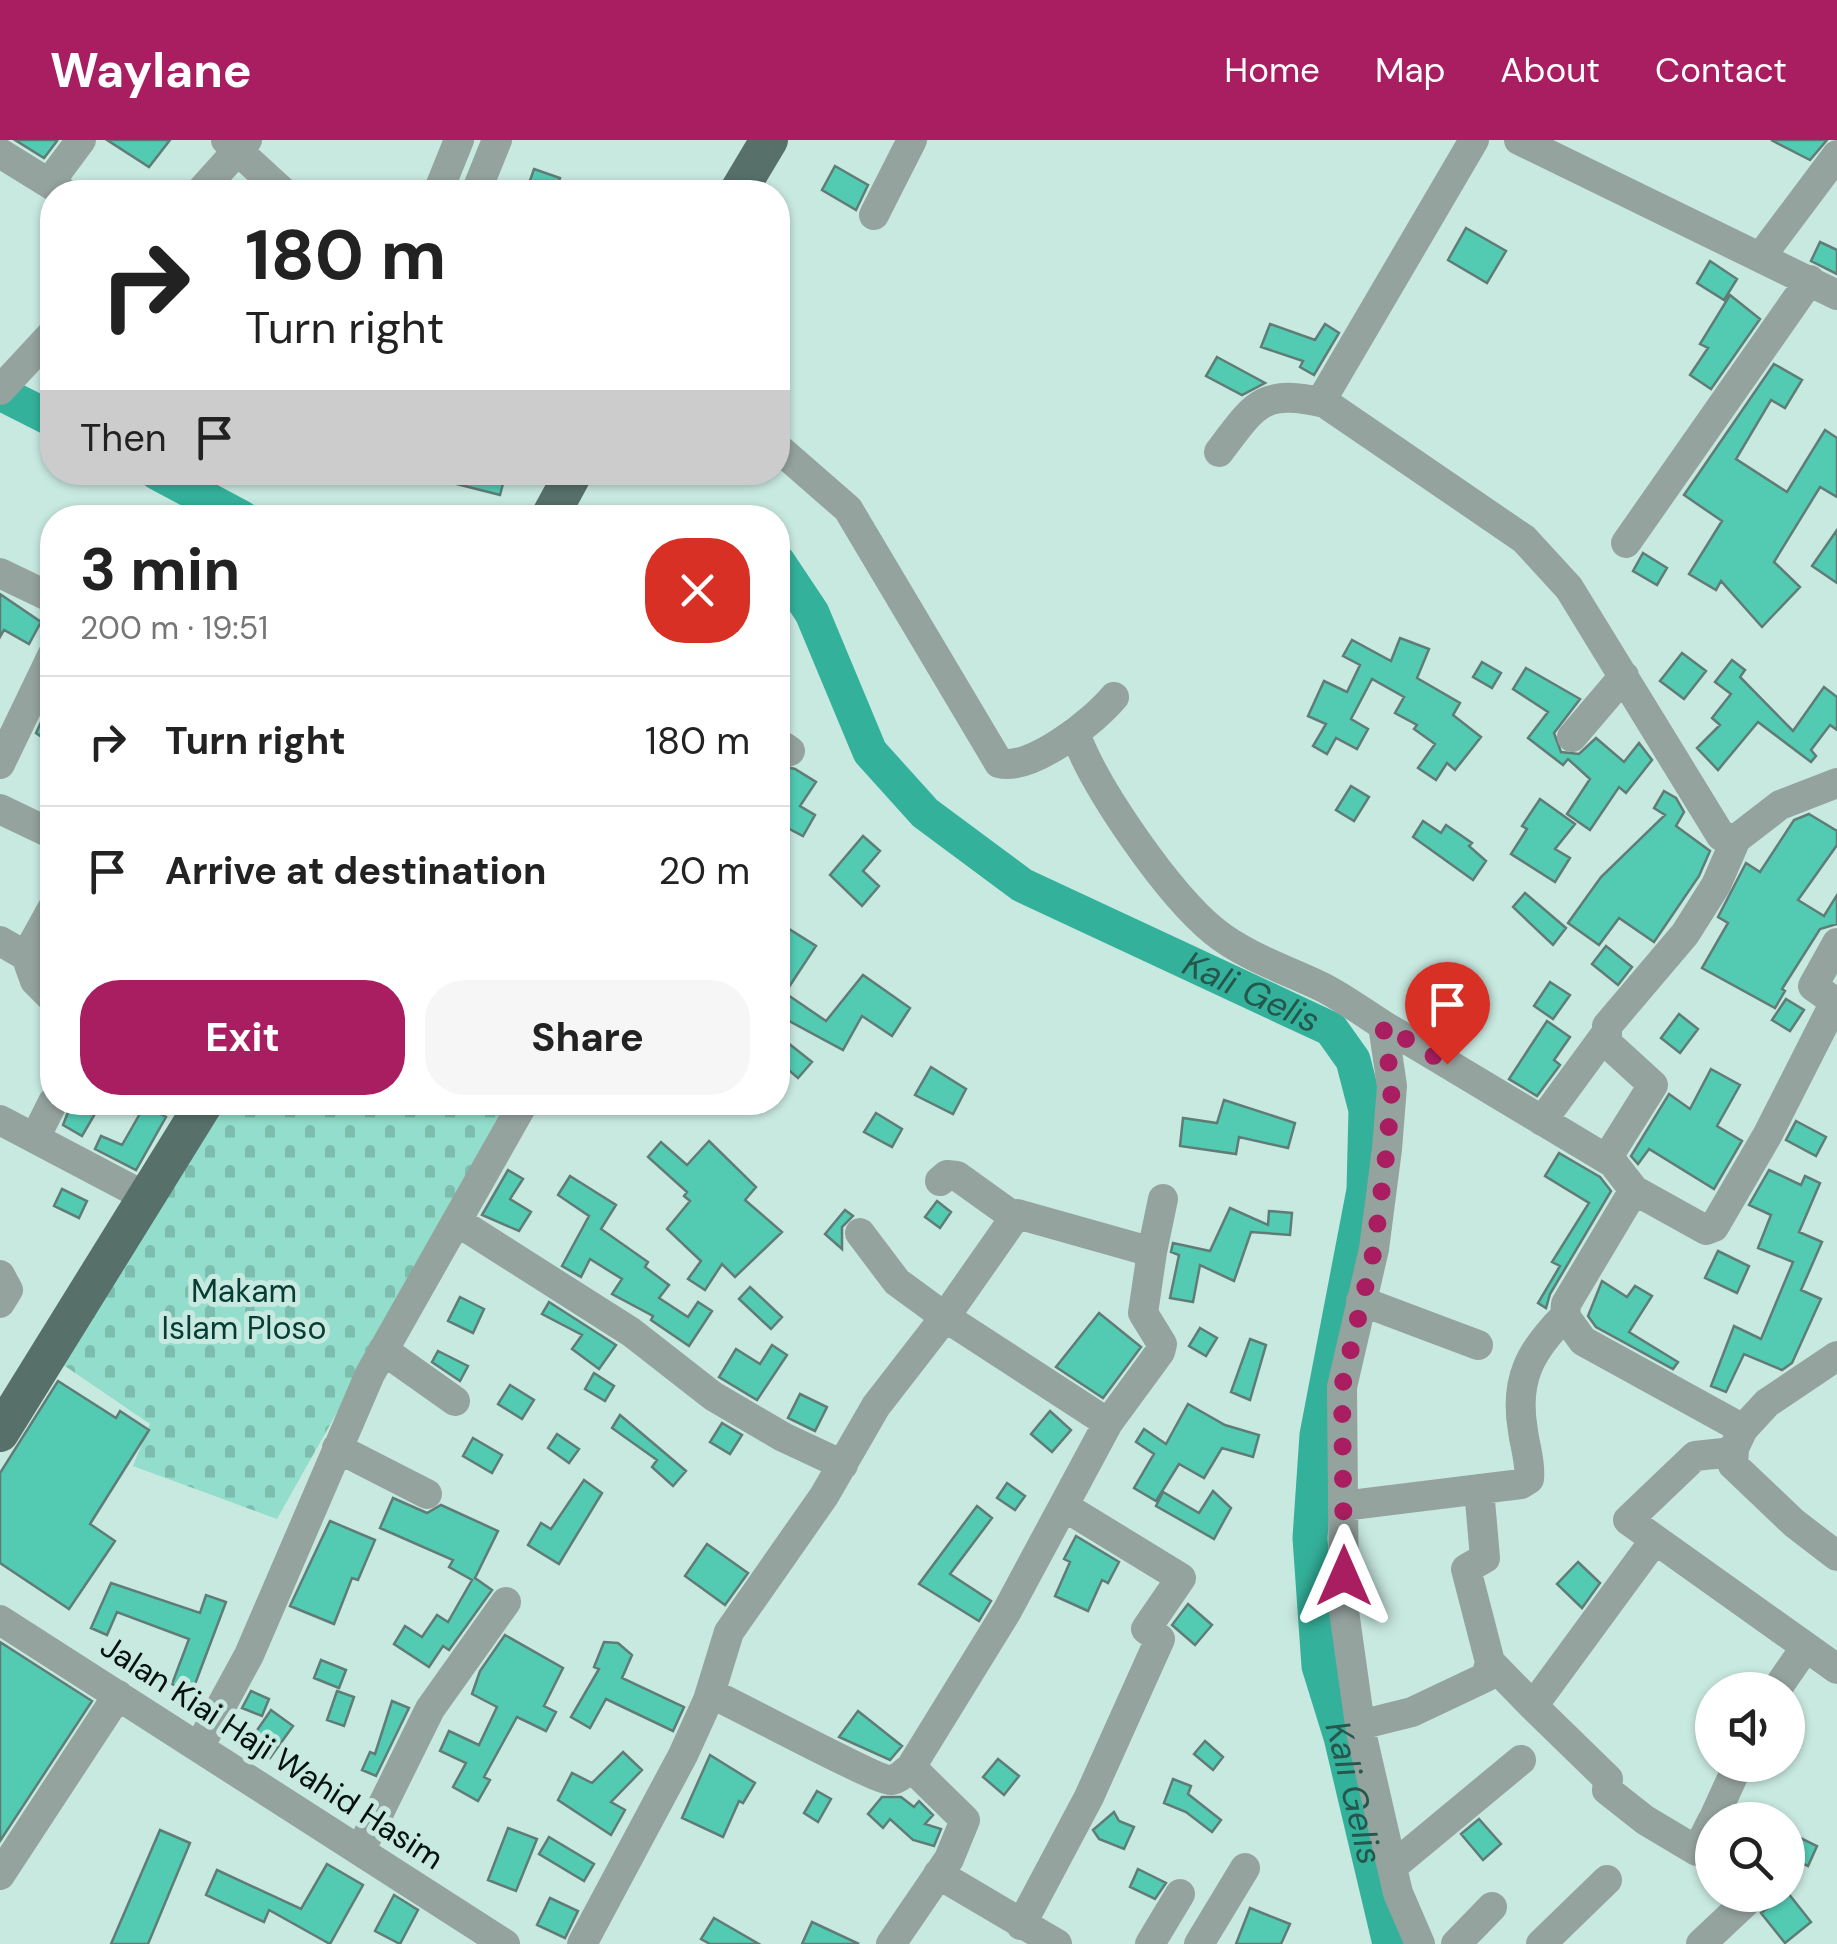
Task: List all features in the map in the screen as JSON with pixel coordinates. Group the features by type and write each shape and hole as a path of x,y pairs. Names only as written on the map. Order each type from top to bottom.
{"main road":[{"path":"745,180 769,140"},
{"path":"0,1433 197,1115"}],"street":[{"path":"60,180 81,140"},
{"path":"443,180 460,140"},
{"path":"481,180 497,140"},
{"path":"874,215 912,140"},
{"path":"1325,402 1324,396 1474,140"},
{"path":"1519,140 1762,255 1837,295"},
{"path":"209,180 236,144 271,180"},
{"path":"0,153 43,180"},
{"path":"1762,255 1837,156"},
{"path":"1626,543 1810,280"},
{"path":"0,390 40,348"},
{"path":"1219,452 1252,408 1271,396 1325,402 1524,539 1569,588 1714,830 1736,839"},
{"path":"790,458 848,509 996,761 1008,765 1075,733 1092,723 1114,698"},
{"path":"0,574 40,592"},
{"path":"1572,738 1624,676"},
{"path":"0,764 40,681"},
{"path":"1075,733 1084,758 1118,813 1180,895 1216,933 1282,970 1321,986 1613,1163 1634,1190 1706,1230 1714,1227 1768,1134 1836,1002 1813,986 1837,943"},
{"path":"1542,1121 1605,1035 1612,1018 1686,934 1716,885 1736,839 1780,806 1837,783"},
{"path":"0,809 40,828"},
{"path":"40,921 13,949 40,985"},
{"path":"1383,1025 1392,1086 1374,1250 1342,1387 1344,1612 1360,1726 1392,1867 1420,1944"},
{"path":"1605,1035 1613,1050 1653,1084 1613,1145 1613,1163"},
{"path":"35,1138 46,1115"},
{"path":"198,1747 250,1655 383,1350 517,1115"},
{"path":"0,1120 146,1197"},
{"path":"940,1181 947,1175 957,1176 1013,1216"},
{"path":"1343,1506 1521,1484 1529,1479 1522,1426 1531,1352 1565,1316 1566,1304 1634,1190"},
{"path":"710,1693 887,1780 911,1768 978,1662 1108,1423 1160,1352 1162,1344 1143,1313 1163,1199"},
{"path":"582,1944 683,1755 710,1693 730,1632 844,1465 876,1406 945,1318 1013,1216 1023,1214 1152,1252"},
{"path":"458,1222 632,1332 713,1396 783,1438 844,1465"},
{"path":"860,1233 897,1282 945,1318 1108,1423"},
{"path":"0,1275 8,1290 0,1303"},
{"path":"1361,1301 1478,1344"},
{"path":"1565,1316 1583,1342 1738,1441"},
{"path":"383,1350 455,1401"},
{"path":"1837,1356 1768,1403 1738,1441 1733,1465 1794,1523 1837,1556"},
{"path":"1738,1441 1695,1456 1628,1520 1837,1669"},
{"path":"337,1448 426,1494"},
{"path":"1360,1726 1448,1696 1486,1676 1490,1662 1466,1569 1485,1558 1479,1489"},
{"path":"1021,1925 1089,1797 1160,1640 1146,1629 1181,1578 1065,1507"},
{"path":"1534,1706 1654,1541"},
{"path":"360,1851 430,1709 506,1602"},
{"name":"Jalan Kiai Haji Wahid Hasim","path":"0,1620 506,1944"},
{"path":"1788,1672 1805,1648"},
{"path":"1490,1662 1598,1766 1608,1779 1607,1790 1645,1820 1695,1850"},
{"path":"0,1876 118,1696"},
{"path":"1392,1867 1521,1760"},
{"path":"891,1944 938,1874 965,1820 911,1768"},
{"path":"1199,1944 1244,1868"},
{"path":"938,1874 1057,1944"},
{"path":"1541,1944 1606,1880"},
{"path":"1150,1944 1180,1894"},
{"path":"1456,1944 1492,1906"},
{"path":"1701,1944 1735,1912"}],"green space":[{"name":"Makam Islam Ploso","path":"208,1115 504,1115 277,1519 133,1466 150,1424 59,1362"}],"building":[{"path":"15,140 55,140 57,141 44,158"},
{"path":"107,140 170,140 149,167"},
{"path":"1771,140 1827,140 1810,160"},
{"path":"835,166 868,185 856,210 822,190"},
{"path":"534,169 560,178 559,180 530,180"},
{"path":"1466,228 1506,251 1487,283 1448,260"},
{"path":"1820,242 1837,250 1837,274 1811,261"},
{"path":"1710,261 1737,279 1724,300 1697,283"},
{"path":"1730,295 1760,319 1711,389 1690,375 1708,348 1700,344"},
{"path":"1270,324 1315,340 1325,324 1339,333 1314,375 1300,367 1303,361 1261,347"},
{"path":"1217,357 1265,383 1242,395 1206,376"},
{"path":"1774,364 1802,380 1785,408 1771,400 1736,459 1787,492 1825,430 1837,438 1837,497 1820,487 1774,562 1800,587 1762,627 1721,581 1716,590 1689,574 1722,521 1684,495"},
{"path":"461,485 503,485 500,495"},
{"path":"1837,530 1837,583 1812,566"},
{"path":"1643,553 1667,568 1657,585 1633,571"},
{"path":"0,594 40,624 29,644 4,630 0,637"},
{"path":"1400,638 1429,649 1417,678 1460,703 1453,715 1481,737 1455,770 1447,763 1436,780 1418,768 1435,744 1414,729 1417,725 1395,713 1404,697 1372,679 1351,719 1368,729 1357,749 1336,738 1327,754 1313,746 1326,724 1308,716 1324,681 1347,692 1360,665 1343,656 1352,640 1391,661"},
{"path":"1682,653 1706,671 1684,699 1660,681"},
{"path":"1732,660 1745,670 1740,677 1793,731 1824,687 1837,697 1837,730 1830,725 1811,750 1816,756 1811,762 1758,722 1718,770 1697,748 1720,725 1712,718 1731,694 1715,682"},
{"path":"1482,662 1501,673 1492,688 1473,677"},
{"path":"1526,668 1580,699 1554,733 1561,752 1579,754 1596,738 1624,762 1639,743 1652,760 1626,793 1619,787 1590,830 1567,814 1590,779 1568,759 1563,765 1528,738 1548,712 1513,689"},
{"path":"790,768 816,782 800,806 815,815 803,836 790,829"},
{"path":"1351,786 1369,797 1354,821 1336,810"},
{"path":"1664,791 1676,798 1684,812 1676,826 1710,851 1699,876 1654,942 1619,918 1599,945 1568,923 1601,877 1665,815 1654,808"},
{"path":"1540,799 1575,824 1555,849 1570,858 1555,882 1511,854 1527,829 1522,826"},
{"path":"1809,814 1837,831 1837,845 1798,900 1824,916 1837,895 1837,924 1820,929 1782,989 1785,991 1775,1008 1702,968 1728,923 1718,917 1746,863 1760,872 1794,820"},
{"path":"1423,821 1441,833 1446,825 1472,843 1469,846 1486,861 1473,880 1413,837"},
{"path":"863,836 880,851 863,871 879,886 862,906 830,875"},
{"path":"1525,893 1566,928 1553,945 1513,907"},
{"path":"790,930 816,946 790,985"},
{"path":"1606,946 1632,967 1618,985 1592,964"},
{"path":"863,975 910,1008 892,1036 862,1016 843,1050 790,1021 790,996 826,1021"},
{"path":"1550,982 1570,995 1553,1019 1534,1006"},
{"path":"1786,999 1804,1010 1790,1031 1772,1020"},
{"path":"1679,1014 1698,1029 1680,1053 1661,1038"},
{"path":"1547,1021 1570,1037 1554,1060 1560,1065 1537,1096 1509,1079"},
{"path":"790,1045 812,1062 798,1078 790,1071"},
{"path":"931,1067 966,1089 953,1114 915,1095"},
{"path":"1711,1069 1740,1085 1717,1126 1742,1141 1714,1189 1649,1149 1638,1164 1631,1156 1669,1094 1690,1109"},
{"path":"1224,1100 1295,1123 1288,1148 1239,1137 1236,1154 1180,1146 1183,1118 1217,1123"},
{"path":"876,1113 902,1129 892,1147 864,1132"},
{"path":"67,1115 94,1115 82,1136 63,1125"},
{"path":"139,1115 166,1117 136,1170 95,1149 101,1136 122,1145"},
{"path":"1796,1121 1826,1137 1816,1156 1786,1140"},
{"path":"709,1141 756,1187 745,1200 782,1232 735,1277 722,1264 705,1290 688,1279 701,1261 667,1229 690,1201 684,1196 687,1192 648,1157 661,1142 687,1165"},
{"path":"1559,1153 1600,1177 1611,1191 1550,1294 1546,1308 1538,1303 1560,1266 1552,1262 1589,1203 1545,1176"},
{"path":"508,1170 523,1179 510,1199 531,1212 519,1231 482,1215"},
{"path":"1769,1170 1801,1185 1805,1176 1820,1183 1799,1232 1822,1242 1801,1290 1821,1299 1792,1363 1782,1370 1744,1354 1726,1392 1711,1386 1734,1326 1761,1339 1793,1262 1758,1248 1771,1215 1749,1205"},
{"path":"570,1176 616,1205 601,1229 648,1262 645,1267 669,1285 659,1298 688,1317 698,1302 712,1311 689,1346 651,1320 653,1316 612,1294 622,1279 590,1259 581,1277 562,1266 589,1216 558,1195"},
{"path":"62,1189 87,1201 79,1218 54,1206"},
{"path":"937,1201 951,1212 940,1228 925,1217"},
{"path":"1230,1208 1268,1225 1269,1211 1292,1213 1290,1235 1251,1232 1234,1281 1200,1265 1193,1302 1170,1298 1179,1255 1171,1252 1173,1243 1210,1251"},
{"path":"845,1210 853,1216 842,1227 842,1249 825,1234"},
{"path":"1718,1251 1749,1266 1737,1293 1705,1278"},
{"path":"1602,1281 1627,1297 1635,1286 1652,1296 1629,1332 1678,1362 1673,1369 1596,1327 1588,1316"},
{"path":"750,1287 782,1317 771,1329 739,1299"},
{"path":"460,1297 484,1309 473,1333 448,1321"},
{"path":"549,1302 616,1345 599,1369 572,1349 582,1335 542,1314"},
{"path":"1099,1313 1141,1347 1103,1398 1056,1367"},
{"path":"1200,1328 1217,1338 1206,1356 1189,1346"},
{"path":"1250,1339 1266,1345 1250,1400 1231,1392"},
{"path":"772,1345 787,1355 757,1400 719,1377 736,1349 760,1364"},
{"path":"438,1351 468,1366 460,1381 432,1362"},
{"path":"594,1373 614,1386 605,1401 585,1389"},
{"path":"58,1381 116,1418 120,1411 149,1430 90,1524 115,1541 69,1609 0,1563 0,1473"},
{"path":"510,1385 534,1400 522,1419 498,1404"},
{"path":"800,1394 827,1407 815,1431 788,1418"},
{"path":"1188,1404 1225,1425 1259,1435 1253,1457 1222,1448 1204,1478 1179,1464 1156,1501 1134,1488 1154,1454 1136,1442 1144,1429 1166,1444"},
{"path":"1050,1411 1071,1430 1052,1452 1031,1434"},
{"path":"620,1415 686,1471 673,1486 652,1467 657,1460 612,1428"},
{"path":"722,1423 742,1435 730,1454 710,1442"},
{"path":"557,1434 579,1449 569,1463 548,1448"},
{"path":"473,1438 502,1455 492,1473 463,1456"},
{"path":"584,1480 602,1493 559,1564 528,1545 541,1523 551,1529"},
{"path":"1007,1483 1025,1496 1015,1510 997,1498"},
{"path":"1213,1491 1231,1508 1214,1539 1156,1506 1163,1492 1199,1513"},
{"path":"393,1498 427,1513 441,1505 498,1531 475,1578 492,1590 449,1650 443,1646 429,1667 394,1644 405,1626 422,1637 437,1615 448,1622 472,1580 449,1567 453,1560 380,1528"},
{"path":"977,1506 992,1518 950,1574 991,1601 979,1621 919,1584"},
{"path":"330,1521 375,1540 358,1580 352,1578 334,1624 290,1606"},
{"path":"1076,1536 1119,1562 1108,1583 1102,1580 1088,1611 1055,1596 1070,1562 1064,1559"},
{"path":"707,1544 748,1573 725,1605 685,1576"},
{"path":"1578,1562 1600,1583 1582,1608 1557,1584"},
{"path":"111,1583 200,1613 206,1595 226,1602 192,1692 172,1684 189,1639 117,1612 107,1635 91,1628"},
{"path":"1188,1604 1212,1625 1195,1645 1172,1625"},
{"path":"505,1635 563,1668 544,1706 556,1712 546,1731 517,1717 484,1777 490,1780 478,1801 453,1787 466,1763 440,1751 449,1731 479,1745 497,1707 472,1694 480,1671"},
{"path":"0,1642 92,1701 0,1841"},
{"path":"604,1642 618,1643 632,1655 622,1678 684,1707 673,1731 606,1699 590,1728 571,1717 599,1669 594,1667"},
{"path":"321,1660 346,1670 339,1688 314,1678"},
{"path":"251,1691 269,1699 262,1716 242,1708"},
{"path":"337,1691 354,1697 344,1726 327,1720"},
{"path":"392,1701 409,1708 376,1776 362,1770 370,1752 375,1754"},
{"path":"271,1710 293,1726 270,1758 249,1742"},
{"path":"858,1711 902,1746 890,1760 839,1737"},
{"path":"1205,1741 1223,1757 1213,1770 1194,1754"},
{"path":"623,1752 642,1770 611,1802 625,1810 611,1835 558,1800 572,1773 592,1783"},
{"path":"710,1755 755,1783 743,1803 739,1801 723,1837 682,1818"},
{"path":"998,1759 1019,1776 1004,1795 983,1777"},
{"path":"1173,1779 1191,1786 1188,1794 1221,1820 1212,1832 1186,1812 1164,1803"},
{"path":"817,1791 831,1799 818,1822 804,1813"},
{"path":"882,1797 901,1797 914,1807 919,1801 933,1815 925,1824 941,1829 934,1846 913,1840 890,1819 883,1828 868,1814"},
{"path":"1114,1812 1119,1821 1134,1827 1124,1849 1099,1839 1093,1830"},
{"path":"1479,1819 1501,1844 1483,1860 1461,1834"},
{"path":"508,1828 537,1839 516,1891 488,1880"},
{"path":"160,1830 190,1843 148,1944 111,1944"},
{"path":"549,1837 594,1864 584,1881 539,1854"},
{"path":"1805,1840 1817,1846 1808,1866 1805,1864"},
{"path":"327,1864 363,1885 330,1944 269,1910 264,1922 206,1895 217,1870 301,1909"},
{"path":"1138,1869 1166,1883 1155,1899 1130,1887"},
{"path":"394,1895 418,1910 400,1944 375,1931"},
{"path":"550,1898 578,1911 565,1938 537,1925"},
{"path":"1250,1908 1290,1924 1281,1944 1236,1944"},
{"path":"1803,1912 1811,1922 1785,1943 1761,1913"},
{"path":"714,1918 759,1944 710,1944 701,1939"},
{"path":"812,1922 859,1944 802,1944"}],"waterway":[{"name":"Kali Gelis","path":"0,393 40,413"},
{"name":"Kali Gelis","path":"180,485 218,505"},
{"name":"Kali Gelis","path":"790,580 812,613 870,752 925,813 1022,885 1331,1029 1353,1060 1366,1110 1364,1190 1317,1435 1310,1538 1319,1666 1341,1737 1390,1944"}],"route":[{"path":"1344,1576 1342,1387 1374,1250 1387,1149 1392,1086 1383,1025 1447,1064"}]}
